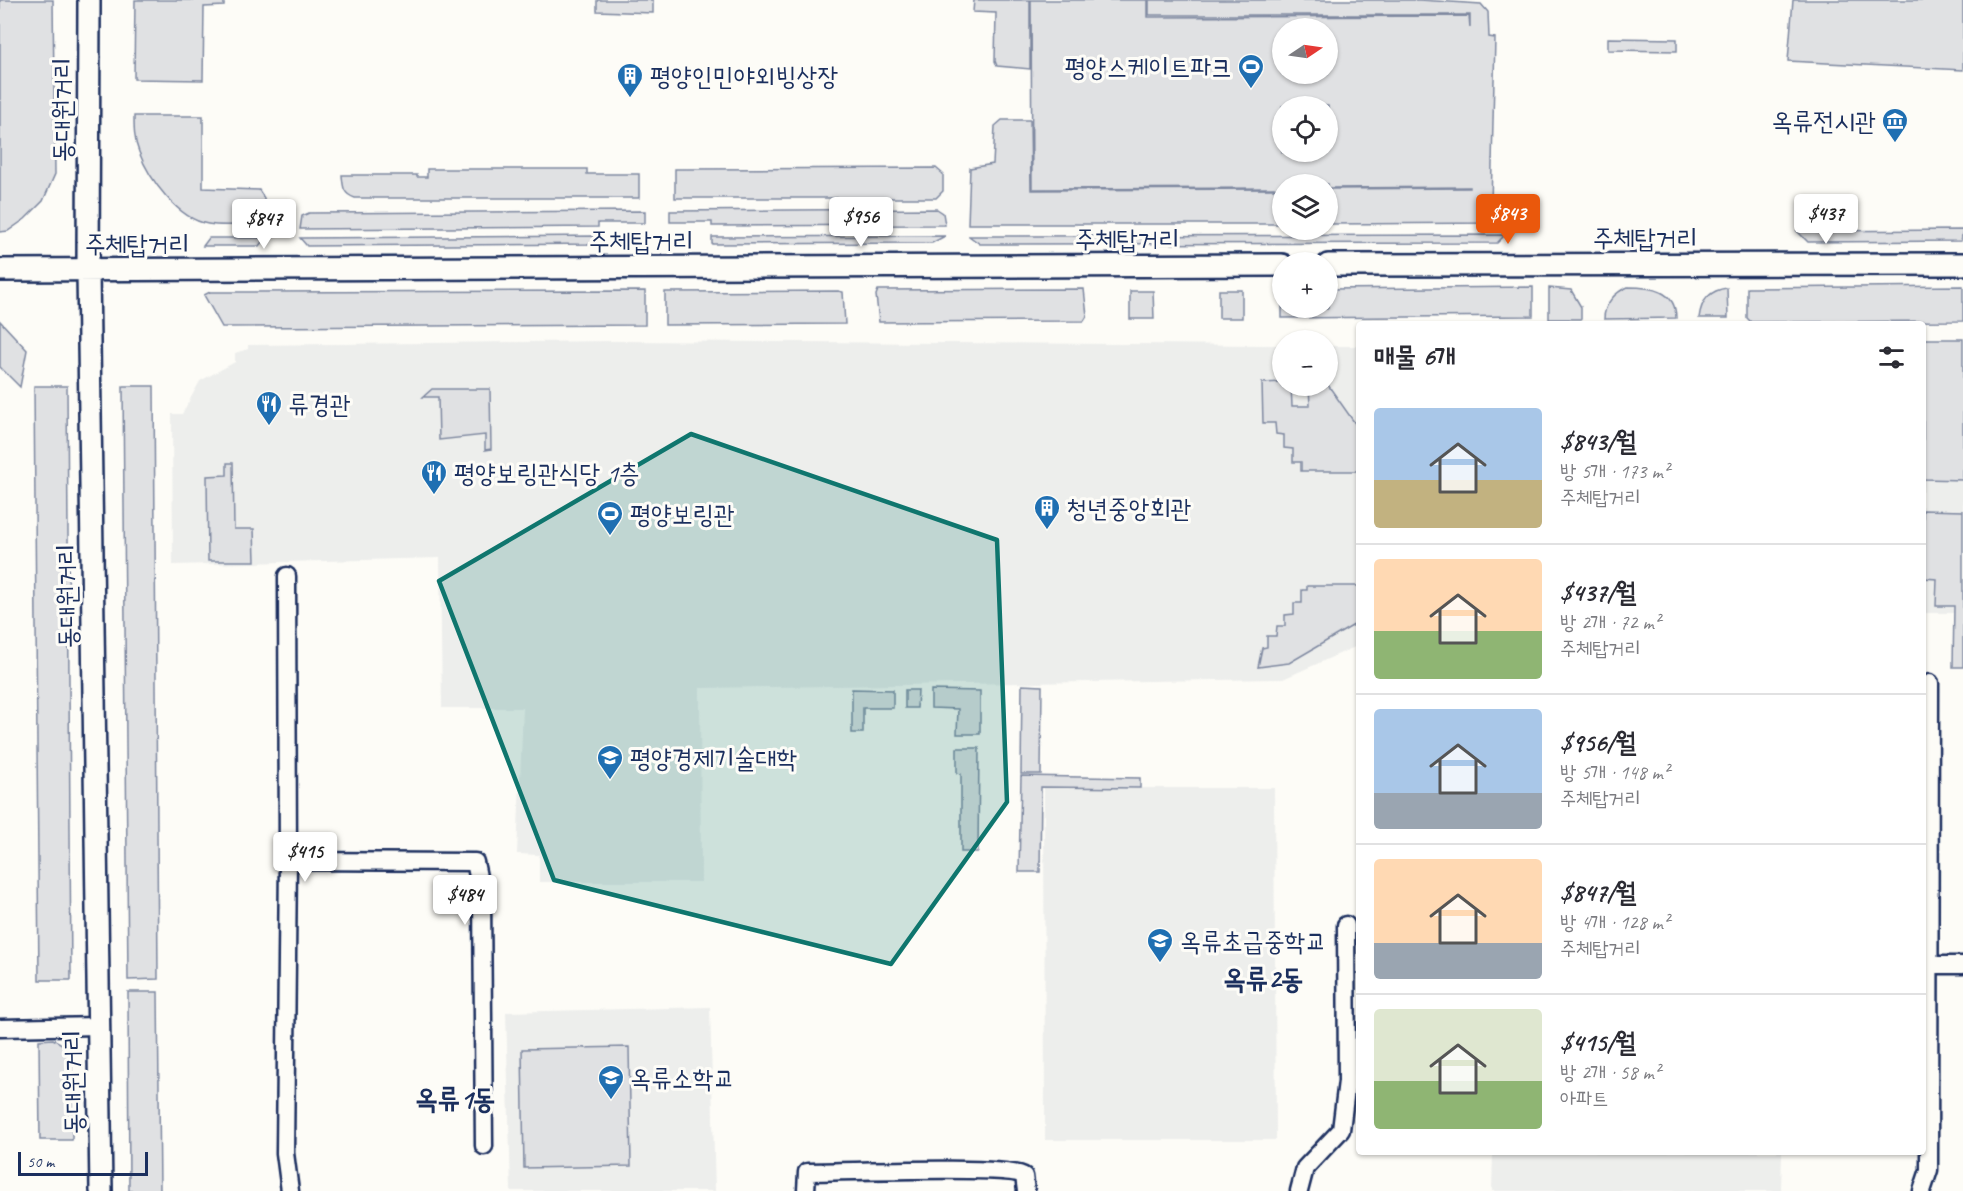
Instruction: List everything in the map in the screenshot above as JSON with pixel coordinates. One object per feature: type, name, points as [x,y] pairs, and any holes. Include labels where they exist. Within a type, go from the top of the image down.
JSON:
[{"type":"main road","name":"동대원거리","points":[[89,0],[88,271],[101,1191]]},
{"type":"main road","name":"주체탑거리","points":[[1338,265],[1963,264]]},
{"type":"main road","name":"주체탑거리","points":[[0,270],[1272,265]]},
{"type":"street","points":[[286,576],[288,861],[285,1153],[290,1191]]},
{"type":"street","points":[[1922,1191],[1929,1170],[1927,965],[1930,683]]},
{"type":"street","points":[[288,861],[476,862],[482,896],[484,1146]]},
{"type":"street","points":[[1299,1191],[1305,1167],[1341,1130],[1347,1081],[1346,925]]},
{"type":"street","points":[[1927,965],[1963,965]]},
{"type":"street","points":[[0,1028],[99,1026]]},
{"type":"street","points":[[806,1191],[807,1173],[981,1170],[1018,1171],[1024,1176],[1026,1191]]},
{"type":"highlighted area","points":[[691,434],[997,540],[1007,802],[891,964],[554,880],[439,581]]},
{"type":"shaded area","points":[[0,0],[53,0],[55,174],[43,201],[25,219],[8,231],[0,232]]},
{"type":"shaded area","points":[[135,0],[224,0],[224,6],[204,7],[203,80],[134,79]]},
{"type":"shaded area","points":[[597,0],[653,0],[653,13],[597,11]]},
{"type":"shaded area","points":[[974,0],[1030,0],[1030,69],[997,66],[995,61],[996,13],[973,12]]},
{"type":"shaded area","name":"평양스케이트파크","points":[[1031,0],[1148,0],[1148,17],[1469,16],[1470,28],[1470,15],[1149,15],[1149,0],[1420,0],[1481,4],[1488,12],[1489,37],[1495,38],[1491,205],[1500,212],[1500,223],[1338,224],[1338,189],[1470,187],[1338,188],[1338,174],[1272,174],[1272,188],[1032,189]]},
{"type":"shaded area","points":[[1793,0],[1963,0],[1963,70],[1788,61]]},
{"type":"shaded area","points":[[1608,38],[1677,39],[1677,51],[1608,50]]},
{"type":"shaded area","points":[[134,116],[203,116],[203,188],[259,190],[264,198],[264,224],[208,224],[197,221],[176,206],[157,185],[144,163],[136,143]]},
{"type":"shaded area","points":[[1002,120],[1030,120],[1031,190],[1272,189],[1272,224],[968,224],[970,168],[993,164],[995,126]]},
{"type":"shaded area","points":[[936,168],[943,174],[943,191],[936,198],[675,198],[675,169]]},
{"type":"shaded area","points":[[427,169],[587,169],[587,174],[639,174],[639,198],[355,198],[346,192],[343,186],[342,175],[427,177]]},
{"type":"shaded area","points":[[937,209],[943,213],[945,225],[712,226],[712,222],[670,222],[670,211]]},
{"type":"shaded area","points":[[645,211],[645,223],[598,223],[598,227],[300,229],[302,216],[309,213]]},
{"type":"shaded area","points":[[1963,230],[1961,241],[1808,242],[1797,231]]},
{"type":"shaded area","points":[[1272,235],[1272,240],[1338,240],[1338,235],[1505,235],[1497,243],[980,244],[969,236]]},
{"type":"shaded area","points":[[598,236],[598,244],[307,246],[300,238]]},
{"type":"shaded area","points":[[945,236],[932,243],[712,244],[712,237]]},
{"type":"shaded area","points":[[209,238],[265,238],[259,246],[203,246]]},
{"type":"shaded area","points":[[1963,286],[1963,321],[1750,321],[1747,318],[1747,288]]},
{"type":"shaded area","points":[[1533,287],[1533,316],[1338,318],[1338,289]]},
{"type":"shaded area","points":[[1628,287],[1661,292],[1672,301],[1676,318],[1604,319],[1611,299]]},
{"type":"shaded area","points":[[1549,288],[1571,290],[1581,307],[1581,319],[1549,319]]},
{"type":"shaded area","points":[[1727,288],[1728,318],[1699,318],[1707,297]]},
{"type":"shaded area","points":[[1084,289],[1087,316],[1084,321],[879,322],[876,295],[878,290]]},
{"type":"shaded area","points":[[1219,290],[1242,290],[1242,318],[1219,318]]},
{"type":"shaded area","points":[[645,291],[645,325],[222,327],[204,295],[210,292]]},
{"type":"shaded area","points":[[1130,291],[1153,291],[1154,319],[1130,319]]},
{"type":"shaded area","points":[[665,292],[843,292],[845,324],[665,325]]},
{"type":"shaded area","points":[[0,321],[27,350],[20,387],[0,367]]},
{"type":"shaded area","points":[[1926,339],[1963,339],[1963,480],[1926,479]]},
{"type":"shaded area","points":[[615,341],[1272,345],[1272,396],[1338,396],[1338,346],[1356,346],[1356,646],[1283,679],[700,688],[701,882],[539,882],[539,855],[517,854],[523,708],[442,708],[440,558],[173,565],[172,414],[182,414],[200,381],[235,362],[235,353],[248,349],[248,345]]},
{"type":"shaded area","points":[[1926,349],[1963,349],[1963,613],[1926,613]]},
{"type":"shaded area","points":[[1272,382],[1272,396],[1292,396],[1292,406],[1310,406],[1310,396],[1336,396],[1356,425],[1356,471],[1301,471],[1301,462],[1293,462],[1293,449],[1284,448],[1284,435],[1276,434],[1275,423],[1263,423],[1262,383]]},
{"type":"shaded area","points":[[34,386],[67,386],[71,980],[39,980]]},
{"type":"shaded area","points":[[123,386],[154,386],[158,979],[128,980]]},
{"type":"shaded area","points":[[432,389],[490,389],[491,449],[485,450],[485,435],[439,440],[438,397],[423,397]]},
{"type":"shaded area","points":[[227,463],[233,463],[234,529],[254,529],[255,561],[208,561],[207,476],[227,475]]},
{"type":"shaded area","points":[[1926,510],[1963,511],[1963,667],[1953,667],[1954,606],[1936,606],[1937,579],[1926,578]]},
{"type":"shaded area","points":[[1307,586],[1356,586],[1356,624],[1289,663],[1258,667],[1262,648],[1267,647],[1267,636],[1276,636],[1277,626],[1285,626],[1285,615],[1294,614],[1294,603],[1302,603],[1302,590],[1307,590]]},
{"type":"shaded area","points":[[1022,685],[1042,686],[1041,774],[1021,774]]},
{"type":"shaded area","points":[[852,689],[893,690],[893,708],[863,708],[863,733],[852,733]]},
{"type":"shaded area","points":[[905,690],[918,690],[917,708],[905,708]]},
{"type":"shaded area","points":[[931,690],[980,691],[980,734],[957,734],[958,709],[931,708]]},
{"type":"shaded area","points":[[957,748],[979,748],[978,852],[961,852],[961,774],[957,773]]},
{"type":"shaded area","points":[[1021,776],[1140,778],[1140,788],[1041,787],[1040,872],[1019,872]]},
{"type":"shaded area","name":"옥류초급중학교","points":[[1044,788],[1274,788],[1276,1140],[1045,1140]]},
{"type":"shaded area","points":[[128,992],[158,992],[160,1191],[129,1191]]},
{"type":"shaded area","name":"옥류소학교","points":[[710,1007],[715,1191],[511,1191],[506,1012]]},
{"type":"shaded area","points":[[53,1039],[69,1048],[72,1056],[72,1140],[40,1140],[39,1040]]},
{"type":"shaded area","points":[[629,1047],[631,1166],[524,1168],[522,1049]]},
{"type":"shaded area","points":[[1493,1155],[1782,1155],[1781,1191],[1492,1191]]},
{"type":"place","name":"평양스케이트파크","points":[[1251,90]]},
{"type":"place","name":"평양인민야외빙상장","points":[[630,99]]},
{"type":"place","name":"옥류전시관","points":[[1895,144]]},
{"type":"place","name":"류경관","points":[[269,427]]},
{"type":"place","name":"평양보링관식당 1층","points":[[434,496]]},
{"type":"place","name":"청년중앙회관","points":[[1047,531]]},
{"type":"place","name":"평양보링관","points":[[610,537]]},
{"type":"place","name":"평양경제기술대학","points":[[610,781]]},
{"type":"place","name":"옥류초급중학교","points":[[1160,964]]},
{"type":"place","name":"옥류소학교","points":[[611,1101]]},
{"type":"district","name":"옥류2동","points":[[1263,978]]},
{"type":"district","name":"옥류1동","points":[[455,1098]]}]
